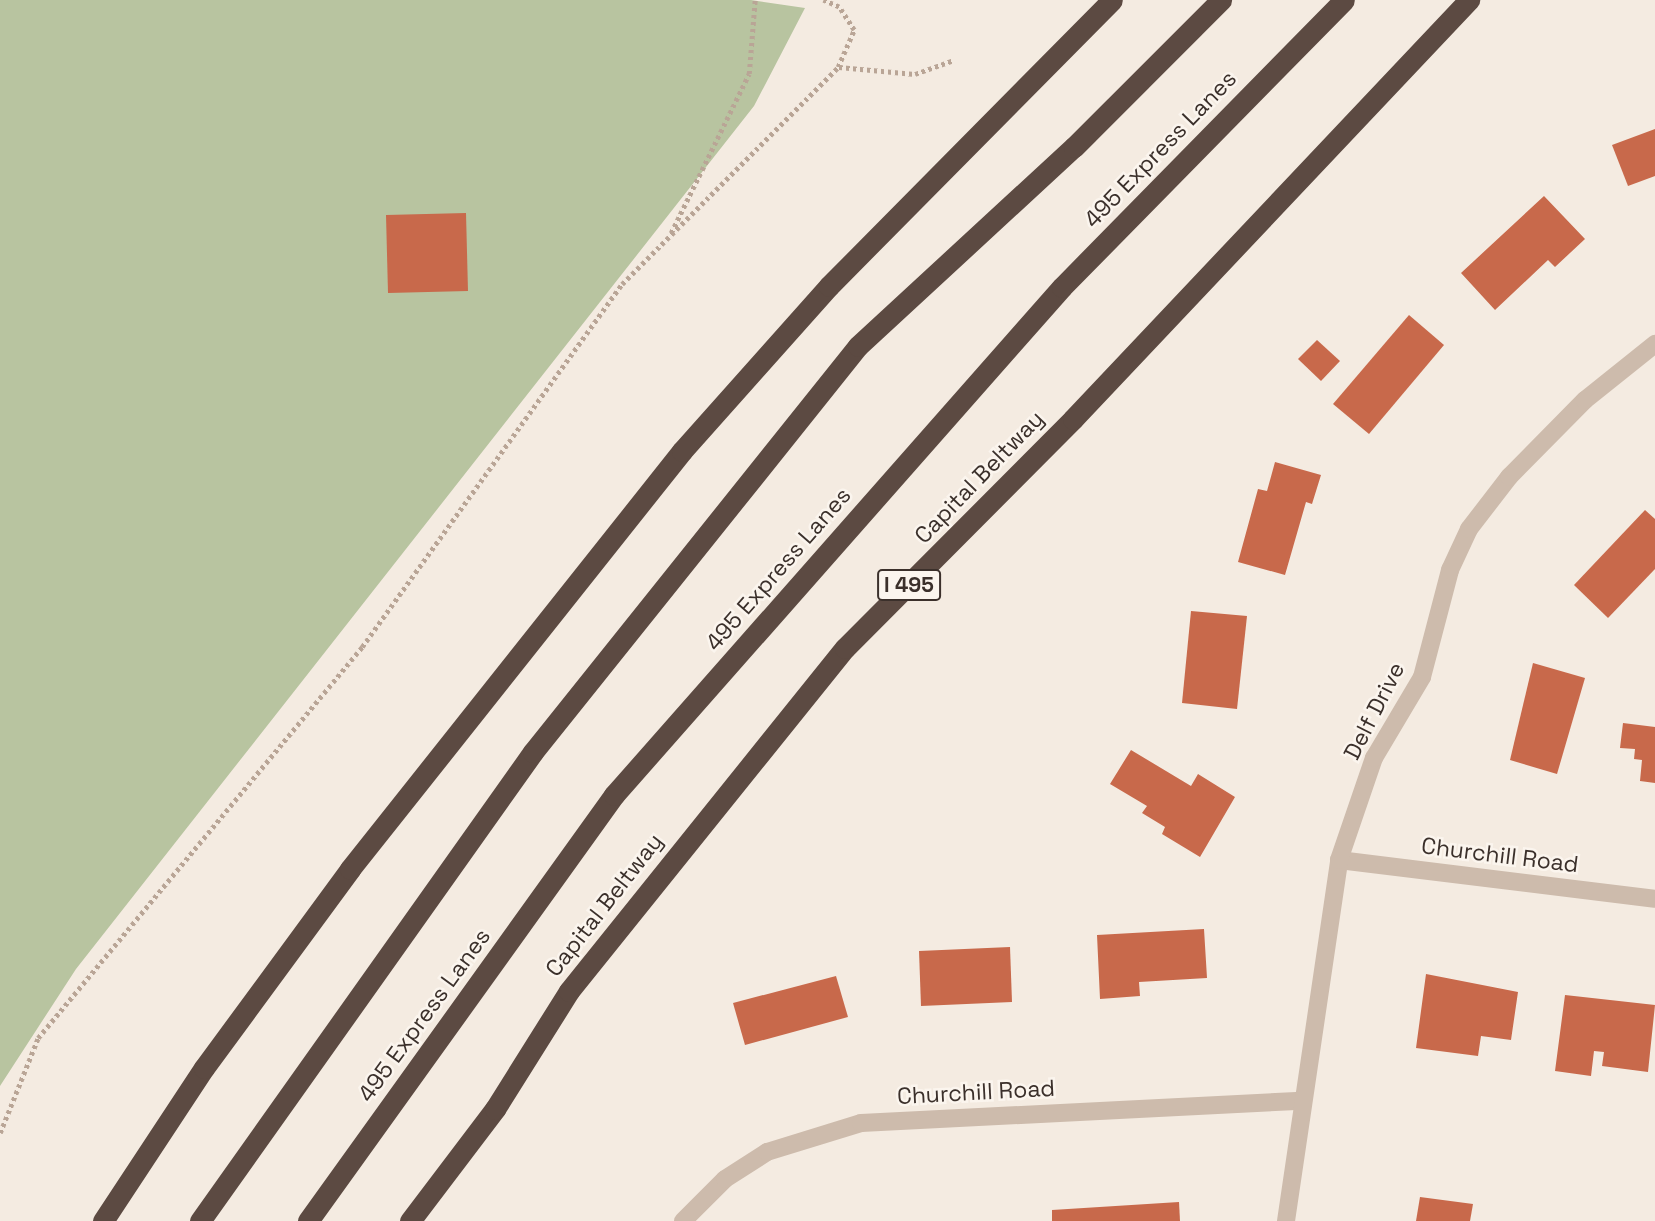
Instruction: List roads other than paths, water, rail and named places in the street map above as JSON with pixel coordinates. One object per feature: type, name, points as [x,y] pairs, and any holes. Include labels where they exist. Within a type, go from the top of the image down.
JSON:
[{"type":"highway","points":[[103,1221],[204,1068],[350,869],[682,451],[829,286],[1112,0]]},
{"type":"highway","points":[[200,1221],[533,752],[858,346],[1074,147],[1221,0]]},
{"type":"highway","name":"495 Express Lanes","points":[[308,1221],[614,794],[1062,287],[1344,0]]},
{"type":"highway","name":"Capital Beltway","points":[[410,1221],[495,1109],[569,991],[845,648],[1073,419],[1469,0]]},
{"type":"street","name":"Delf Drive","points":[[1286,1221],[1301,1101],[1339,860],[1374,758],[1422,677],[1450,570],[1469,529],[1576,409],[1655,344]]},
{"type":"street","name":"Churchill Road","points":[[1339,860],[1655,899]]},
{"type":"street","name":"Churchill Road","points":[[683,1221],[725,1179],[767,1152],[861,1123],[1301,1101]]}]
